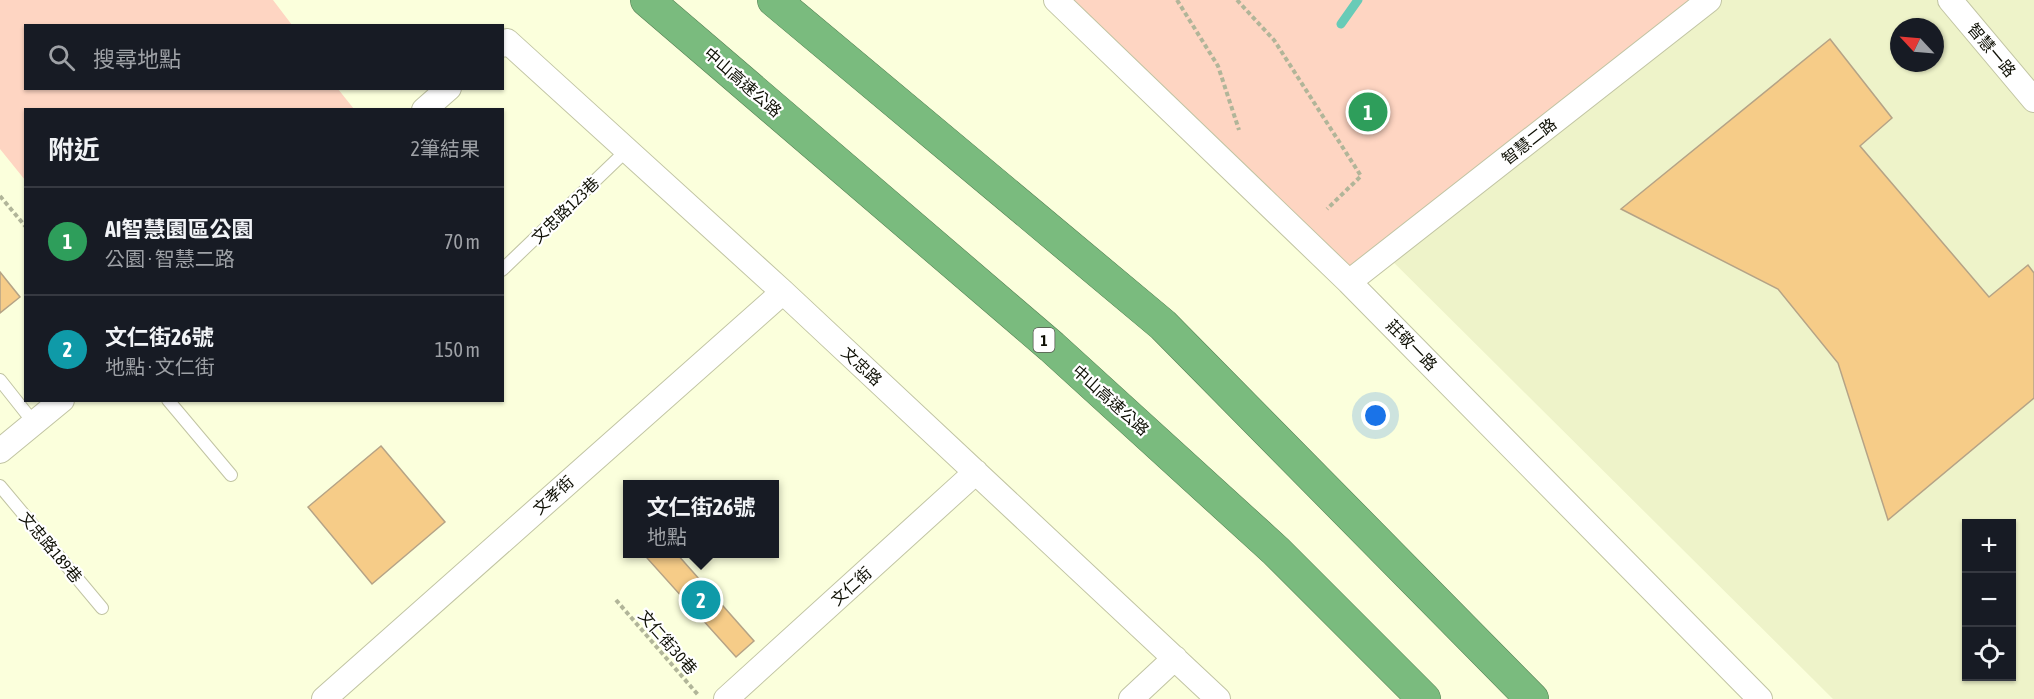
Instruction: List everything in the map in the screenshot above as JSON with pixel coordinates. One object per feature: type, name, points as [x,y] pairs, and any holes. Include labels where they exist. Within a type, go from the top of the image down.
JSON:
[{"type":"highway","name":"中山高速公路","points":[[647,0],[1061,355],[1276,551],[1424,699]]},
{"type":"highway","points":[[774,0],[1163,325],[1532,699]]},
{"type":"street","name":"莊敬一路","points":[[1056,0],[1349,282],[1760,699]]},
{"type":"street","name":"智慧二路","points":[[1349,282],[1709,0]]},
{"type":"street","name":"智慧一路","points":[[1950,0],[2034,100]]},
{"type":"street","name":"文忠路","points":[[504,43],[507,41],[783,292],[1218,699]]},
{"type":"street","points":[[426,108],[447,90]]},
{"type":"street","name":"文孝街","points":[[324,699],[783,292]]},
{"type":"street","points":[[0,450],[60,402]]},
{"type":"street","name":"文仁街","points":[[726,699],[976,472]]},
{"type":"street","points":[[1131,699],[1175,658]]},
{"type":"lane","name":"文忠路123巷","points":[[504,268],[627,150]]},
{"type":"lane","points":[[0,380],[34,423]]},
{"type":"lane","points":[[170,402],[231,475]]},
{"type":"lane","name":"文忠路189巷","points":[[0,486],[102,608]]},
{"type":"path","points":[[1178,0],[1218,66],[1239,130]]},
{"type":"path","points":[[1238,0],[1274,40],[1361,176],[1327,209]]},
{"type":"path","points":[[0,196],[24,225]]},
{"type":"path","name":"文仁街30巷","points":[[616,600],[701,699]]},
{"type":"shaded area","points":[[0,0],[273,0],[291,24],[24,24],[24,90],[339,90],[353,108],[24,108],[24,179],[0,149]]},
{"type":"shaded area","points":[[1056,0],[1705,0],[1349,282]]},
{"type":"shaded area","points":[[1674,0],[2034,0],[2034,699],[1833,699],[1361,230]]},
{"type":"building","points":[[1830,39],[1892,118],[1860,146],[1989,297],[2028,265],[2034,273],[2034,398],[1888,520],[1838,363],[1778,289],[1621,209]]},
{"type":"building","points":[[0,272],[20,297],[0,313]]},
{"type":"building","points":[[381,446],[445,522],[372,584],[308,507]]},
{"type":"building","points":[[647,558],[681,558],[754,641],[736,657]]},
{"type":"waterway","points":[[1341,24],[1358,0]]},
{"type":"place","name":"AI智慧園區公園","points":[[1368,112]]},
{"type":"place","name":"文仁街26號","points":[[701,600]]}]
